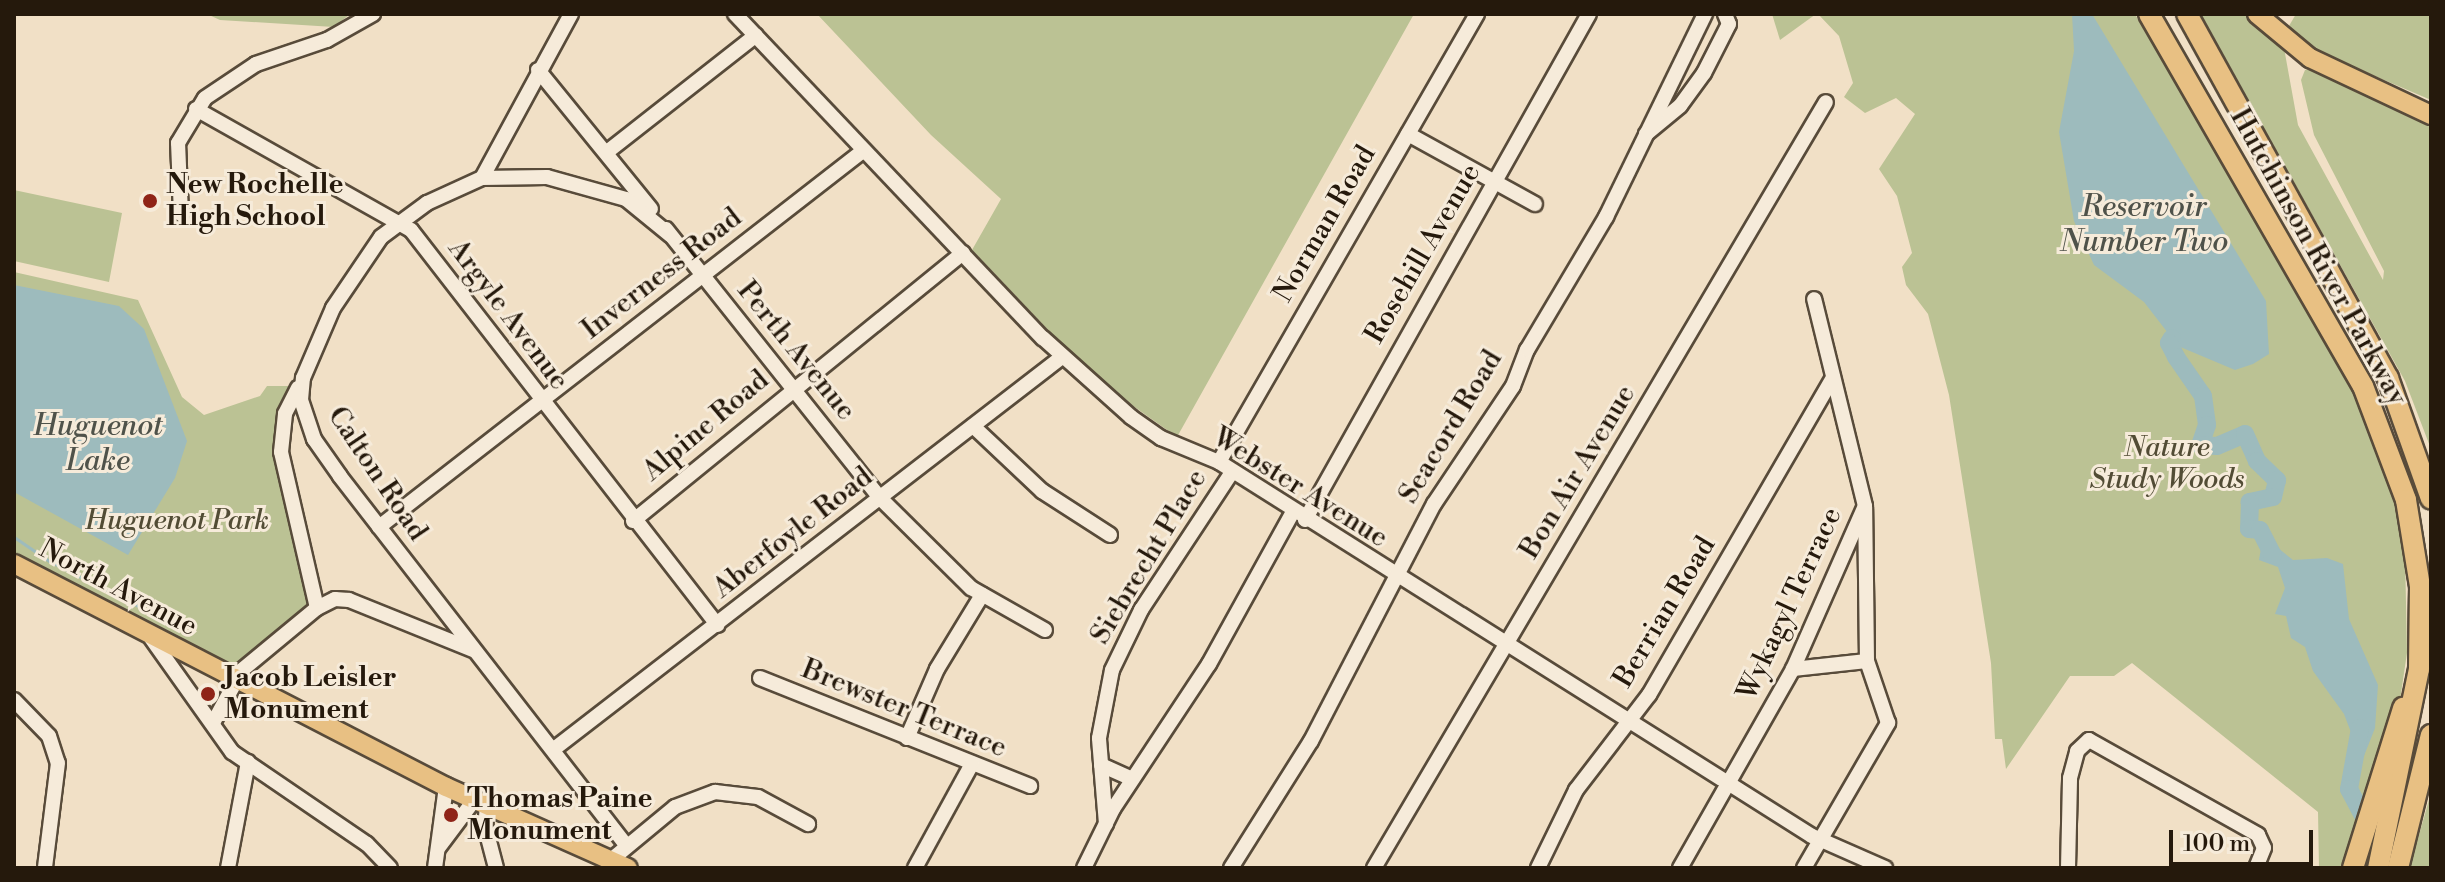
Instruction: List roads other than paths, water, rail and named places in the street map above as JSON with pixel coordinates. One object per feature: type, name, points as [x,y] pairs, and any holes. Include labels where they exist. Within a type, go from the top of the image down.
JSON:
[{"type":"highway","name":"Hutchinson River Parkway","points":[[2149,14],[2378,418],[2414,534],[2421,652],[2412,721],[2389,822],[2385,867]]},
{"type":"highway","name":"Hutchinson River Parkway","points":[[2187,14],[2388,378],[2431,499]]},
{"type":"highway","points":[[2353,868],[2421,652]]},
{"type":"highway","name":"Hutchinson River Parkway","points":[[2385,867],[2403,848],[2431,735]]},
{"type":"main road","points":[[2257,14],[2310,58],[2431,115]]},
{"type":"main road","name":"North Avenue","points":[[14,564],[151,638],[446,787],[620,864]]},
{"type":"street","points":[[181,214],[178,143],[196,109],[227,81],[256,64],[327,40],[373,14]]},
{"type":"street","points":[[482,178],[571,14]]},
{"type":"street","name":"Webster Avenue","points":[[735,14],[1062,357],[1161,438],[1219,462],[1397,578],[1820,840],[1885,868]]},
{"type":"street","name":"Norman Road","points":[[1219,462],[1477,14]]},
{"type":"street","name":"Rosehill Avenue","points":[[1084,868],[1132,779],[1209,664],[1299,516],[1589,14]]},
{"type":"street","name":"Seacord Road","points":[[1231,868],[1311,741],[1434,504],[1513,386],[1527,350],[1606,217],[1705,14]]},
{"type":"street","name":"Seacord Road","points":[[1643,137],[1680,106],[1704,73],[1729,24],[1725,14]]},
{"type":"street","points":[[607,152],[756,35]]},
{"type":"street","name":"Perth Avenue","points":[[538,70],[607,152],[880,498],[982,595],[1045,630]]},
{"type":"street","name":"Bon Air Avenue","points":[[1374,868],[1826,102]]},
{"type":"street","name":"Argyle Avenue","points":[[196,109],[400,220],[717,625]]},
{"type":"street","points":[[1408,134],[1535,204]]},
{"type":"street","name":"Inverness Road","points":[[379,527],[864,150]]},
{"type":"street","name":"Calton Road","points":[[626,845],[554,749],[473,650],[314,439],[301,400],[303,378],[333,308],[381,237],[400,220],[482,178],[547,177],[587,185],[626,199],[670,235]]},
{"type":"street","name":"Alpine Road","points":[[633,521],[791,388],[963,253]]},
{"type":"street","name":"Wykagyl Terrace","points":[[1680,868],[1793,669],[1865,506],[1814,299]]},
{"type":"street","name":"Aberfoyle Road","points":[[554,749],[1062,357]]},
{"type":"street","points":[[303,378],[285,414],[281,452],[317,608]]},
{"type":"street","name":"Berrian Road","points":[[1538,868],[1576,790],[1649,695],[1833,378]]},
{"type":"street","points":[[973,426],[1042,491],[1110,535]]},
{"type":"street","name":"Siebrecht Place","points":[[1106,825],[1101,712],[1112,670],[1141,610],[1232,472]]},
{"type":"street","points":[[1804,868],[1888,723],[1867,661],[1865,506]]},
{"type":"street","points":[[907,738],[930,683],[982,595]]},
{"type":"street","points":[[213,723],[235,680],[317,608],[349,600],[473,650]]},
{"type":"street","points":[[151,638],[226,745],[367,844],[390,868]]},
{"type":"street","points":[[1793,669],[1867,661]]},
{"type":"street","name":"Brewster Terrace","points":[[760,678],[1030,786]]},
{"type":"street","points":[[15,702],[49,736],[58,763],[45,868]]},
{"type":"street","points":[[2068,868],[2070,778],[2077,751],[2089,740],[2258,835],[2264,848],[2256,868]]},
{"type":"street","points":[[228,868],[248,762]]},
{"type":"street","points":[[915,868],[972,764]]},
{"type":"street","points":[[1101,765],[1132,779]]},
{"type":"street","points":[[435,868],[446,787]]},
{"type":"street","points":[[620,864],[626,845],[675,807],[715,792],[758,797],[808,824]]},
{"type":"street","points":[[439,847],[481,802]]},
{"type":"street","points":[[481,802],[496,868]]},
{"type":"water","name":"Reservoir Number Two","points":[[2072,14],[2092,14],[2266,301],[2269,354],[2253,364],[2235,370],[2178,346],[2144,302],[2094,265],[2074,221],[2059,132],[2074,51]]},
{"type":"water","name":"Huguenot Lake","points":[[14,285],[119,306],[144,329],[187,441],[175,478],[128,555],[14,492]]},
{"type":"water","points":[[2263,536],[2293,560],[2327,558],[2343,564],[2349,619],[2378,685],[2375,728],[2362,761],[2344,714],[2313,671],[2305,647],[2291,638],[2286,616],[2275,614],[2285,588],[2278,567],[2259,560]]},
{"type":"waterway","points":[[2172,338],[2169,343],[2176,357],[2203,396],[2207,425],[2200,445],[2217,446],[2245,434],[2257,461],[2277,480],[2273,497],[2250,502],[2249,529],[2260,530],[2273,555]]},
{"type":"waterway","points":[[14,537],[49,561],[172,623]]},
{"type":"waterway","points":[[2360,728],[2349,789],[2371,831]]},
{"type":"place","name":"New Rochelle High School","points":[[150,201]]},
{"type":"place","name":"Jacob Leisler Monument","points":[[208,694]]},
{"type":"place","name":"Thomas Paine Monument","points":[[451,815]]},
{"type":"park label","name":"Nature Study Woods","points":[[2167,464]]},
{"type":"park label","name":"Huguenot Park","points":[[177,521]]}]
